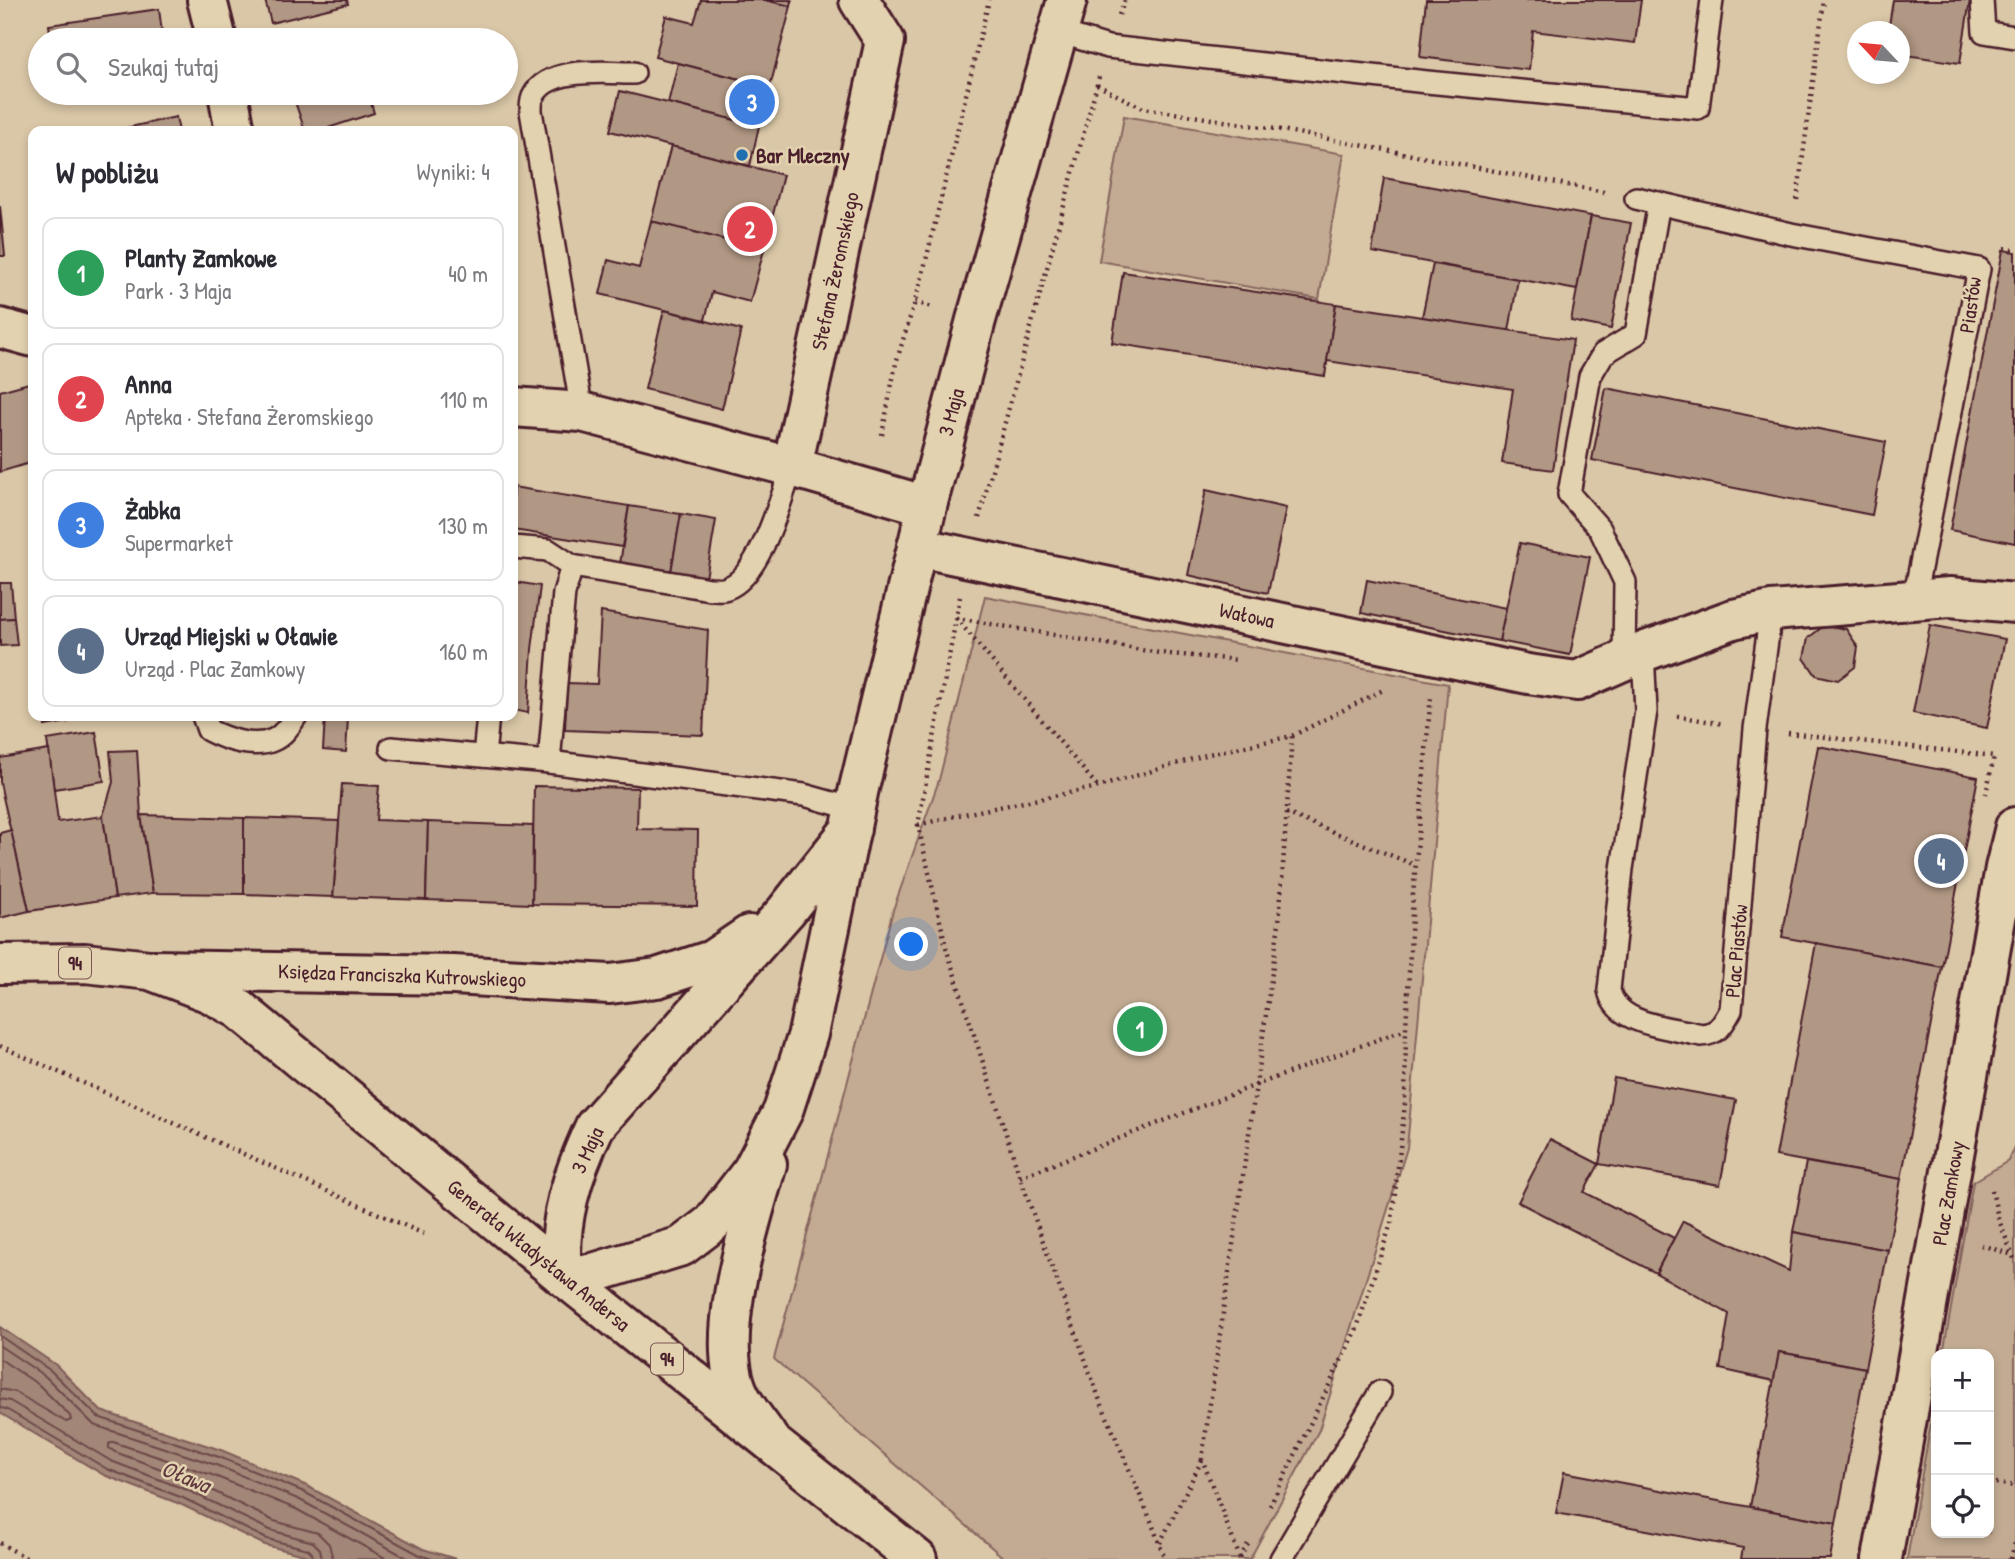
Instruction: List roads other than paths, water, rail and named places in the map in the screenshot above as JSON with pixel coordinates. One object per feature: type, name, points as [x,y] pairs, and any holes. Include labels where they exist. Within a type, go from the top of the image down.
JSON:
[{"type":"main road","points":[[207,0],[214,28]]},
{"type":"main road","name":"Stefana Żeromskiego","points":[[792,467],[885,41],[859,0]]},
{"type":"main road","name":"3 Maja","points":[[771,1442],[739,1395],[732,1374],[730,1339],[737,1269],[780,1118],[808,1034],[852,819],[927,506],[976,320],[1063,16]]},
{"type":"main road","points":[[230,105],[234,126]]},
{"type":"main road","points":[[0,328],[28,336]]},
{"type":"main road","points":[[518,407],[582,412],[792,467],[927,506]]},
{"type":"main road","name":"Wałowa","points":[[917,547],[1528,674],[1577,681],[1634,657]]},
{"type":"main road","points":[[1634,657],[1733,619],[1771,611],[1950,597],[2015,603]]},
{"type":"main road","name":"3 Maja","points":[[780,1118],[752,1171],[711,1224],[682,1246],[590,1274],[562,1275],[559,1245],[565,1210],[575,1168],[595,1126],[786,911],[852,819]]},
{"type":"main road","name":"Plac Zamkowy","points":[[1882,1559],[2005,868],[2015,827]]},
{"type":"main road","name":"Księdza Franciszka Kutrowskiego","points":[[0,964],[85,963],[150,970],[453,975],[610,984],[657,978],[712,960],[786,911]]},
{"type":"main road","name":"Generała Władysława Andersa","points":[[150,970],[210,993],[239,1009],[562,1275],[917,1559]]},
{"type":"lane","points":[[1063,16],[1108,47],[1699,108],[1712,0]]},
{"type":"lane","points":[[1982,0],[1984,32],[2015,37]]},
{"type":"lane","points":[[582,412],[531,111],[533,95],[543,83],[562,74],[634,73]]},
{"type":"lane","name":"Piastów","points":[[1636,198],[1791,234],[1979,269],[1914,599]]},
{"type":"lane","points":[[1634,657],[1625,582],[1601,529],[1569,494],[1590,376],[1603,355],[1636,334],[1659,203]]},
{"type":"lane","points":[[518,548],[548,551],[572,566],[710,589],[727,588],[744,576],[763,547],[792,467]]},
{"type":"lane","points":[[549,762],[564,593],[572,566]]},
{"type":"lane","name":"Plac Piastów","points":[[1634,657],[1646,711],[1622,869],[1609,990],[1611,1002],[1625,1015],[1701,1035],[1712,1034],[1723,1026],[1731,1010],[1755,729],[1771,611]]},
{"type":"lane","points":[[205,721],[208,730],[229,741],[249,743],[272,741],[293,721]]},
{"type":"lane","points":[[484,756],[488,721]]},
{"type":"lane","points":[[391,748],[549,762],[804,795],[852,819]]},
{"type":"lane","points":[[1281,1559],[1380,1392]]},
{"type":"water","name":"Oława","points":[[0,1327],[56,1365],[101,1411],[221,1450],[307,1486],[423,1549],[456,1559],[319,1559],[265,1545],[180,1504],[104,1475],[0,1413]]},
{"type":"place","name":"Żabka","points":[[752,102]]},
{"type":"place","name":"Bar Mleczny","points":[[742,155]]},
{"type":"place","name":"Anna","points":[[750,229]]},
{"type":"place","name":"Urząd Miejski w Oławie","points":[[1941,861]]},
{"type":"place","name":"Planty Zamkowe","points":[[1140,1029]]}]
